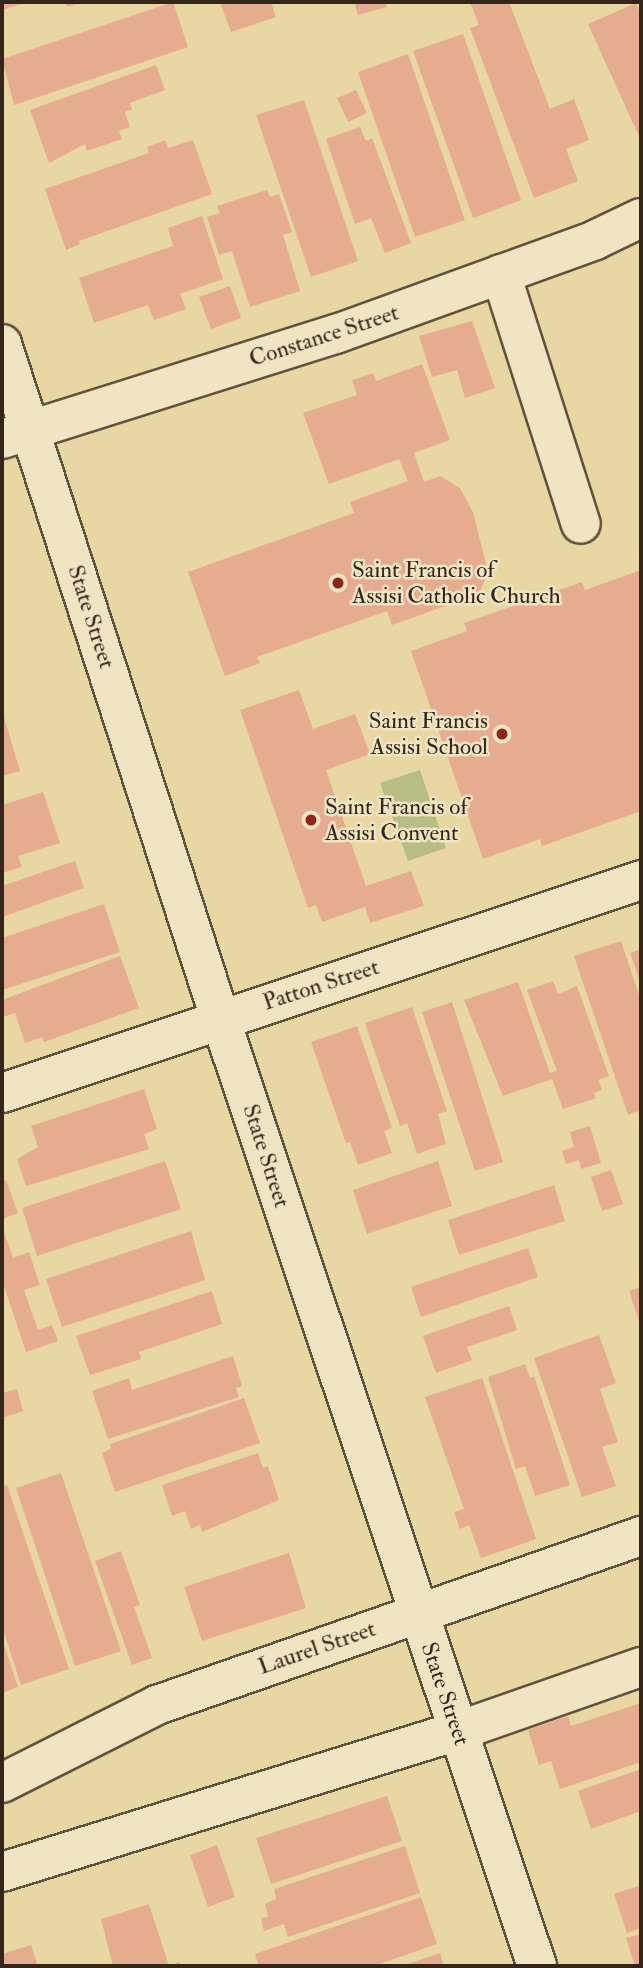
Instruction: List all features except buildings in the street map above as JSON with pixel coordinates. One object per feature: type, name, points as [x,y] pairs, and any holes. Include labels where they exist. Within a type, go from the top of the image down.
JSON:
[{"type":"street","name":"Constance Street","points":[[16,434],[336,334],[500,274],[641,218]]},
{"type":"street","points":[[500,274],[581,524]]},
{"type":"street","name":"State Street","points":[[2,344],[16,434],[220,1018],[537,1966]]},
{"type":"street","name":"Patton Street","points":[[2,1093],[220,1018],[641,880]]},
{"type":"street","name":"Laurel Street","points":[[2,1783],[157,1705],[641,1536]]},
{"type":"street","points":[[2,1872],[458,1731],[641,1667]]},
{"type":"green space","points":[[420,770],[446,848],[408,861],[380,783]]},
{"type":"place","name":"Saint Francis of Assisi Catholic Church","points":[[338,583]]},
{"type":"place","name":"Saint Francis Assisi School","points":[[502,734]]},
{"type":"place","name":"Saint Francis of Assisi Convent","points":[[311,820]]}]
